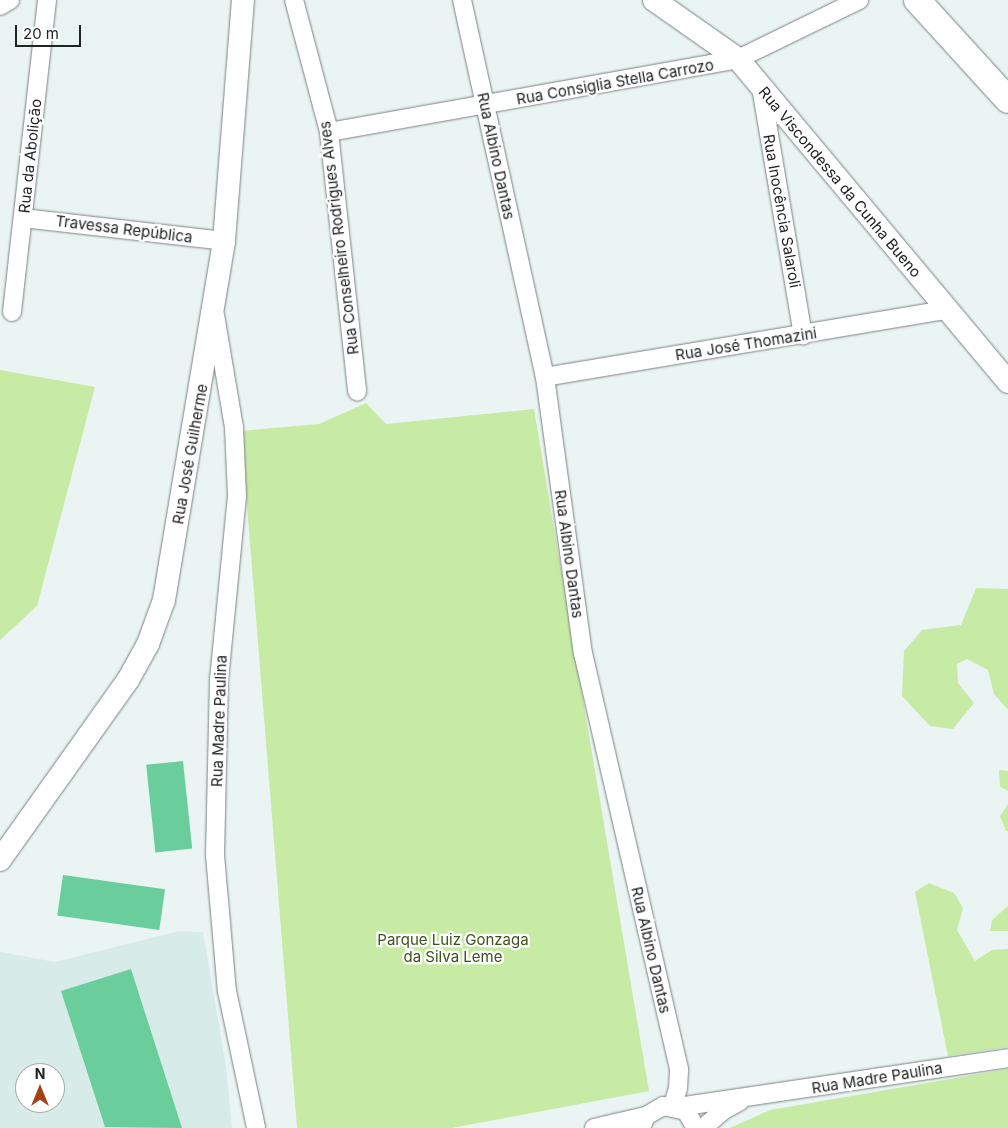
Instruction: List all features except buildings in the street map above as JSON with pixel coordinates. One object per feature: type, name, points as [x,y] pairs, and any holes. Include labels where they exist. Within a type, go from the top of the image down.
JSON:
[{"type":"main road","points":[[918,0],[1008,100]]},
{"type":"street","points":[[0,6],[10,0]]},
{"type":"street","name":"Rua da Abolição","points":[[12,312],[47,0]]},
{"type":"street","name":"Rua José Guilherme","points":[[0,860],[128,680],[148,644],[164,600],[215,312],[224,241],[243,0]]},
{"type":"street","name":"Rua Conselheiro Rodrigues Alves","points":[[294,0],[329,132],[357,391]]},
{"type":"street","name":"Rua Albino Dantas","points":[[462,0],[545,378],[583,653],[678,1070],[675,1106]]},
{"type":"street","name":"Rua Viscondessa da Cunha Bueno","points":[[654,0],[738,59],[1008,382]]},
{"type":"street","name":"Rua Consiglia Stella Carrozo","points":[[329,132],[485,106],[738,59],[858,0]]},
{"type":"street","name":"Rua Inocência Salaroli","points":[[761,87],[803,335]]},
{"type":"street","name":"Travessa República","points":[[23,218],[224,241]]},
{"type":"street","name":"Rua José Thomazini","points":[[545,378],[947,310]]},
{"type":"street","name":"Rua Madre Paulina","points":[[215,312],[234,427],[237,496],[219,679],[215,855],[227,991],[256,1128]]},
{"type":"street","name":"Rua Madre Paulina","points":[[644,1122],[663,1106],[745,1098],[1008,1058]]},
{"type":"street","name":"Rua Madre Paulina","points":[[703,1128],[724,1110],[745,1098]]},
{"type":"street","points":[[675,1106],[692,1117],[696,1128]]},
{"type":"street","points":[[594,1128],[644,1122]]},
{"type":"shaded area","points":[[179,931],[203,932],[226,1067],[232,1128],[0,1128],[0,952],[55,962]]},
{"type":"green space","points":[[0,370],[95,387],[37,606],[0,640]]},
{"type":"green space","name":"Parque Luiz Gonzaga da Silva Leme","points":[[366,403],[386,424],[534,409],[649,1091],[452,1128],[297,1128],[241,431],[319,424]]},
{"type":"green space","points":[[976,588],[1008,589],[1008,710],[994,694],[988,670],[967,659],[957,664],[958,683],[974,703],[953,729],[930,726],[902,696],[904,651],[922,630],[961,625]]},
{"type":"green space","points":[[999,770],[1008,771],[1008,791],[1000,787]]},
{"type":"green space","points":[[1008,804],[1008,831],[1006,831],[1000,816]]},
{"type":"green space","points":[[929,883],[954,893],[963,908],[957,930],[975,961],[992,950],[1008,949],[1008,1047],[948,1056],[915,892]]},
{"type":"green space","points":[[1008,906],[1008,931],[990,931],[992,920]]},
{"type":"green space","points":[[1008,1069],[1008,1128],[730,1128],[770,1110]]}]
